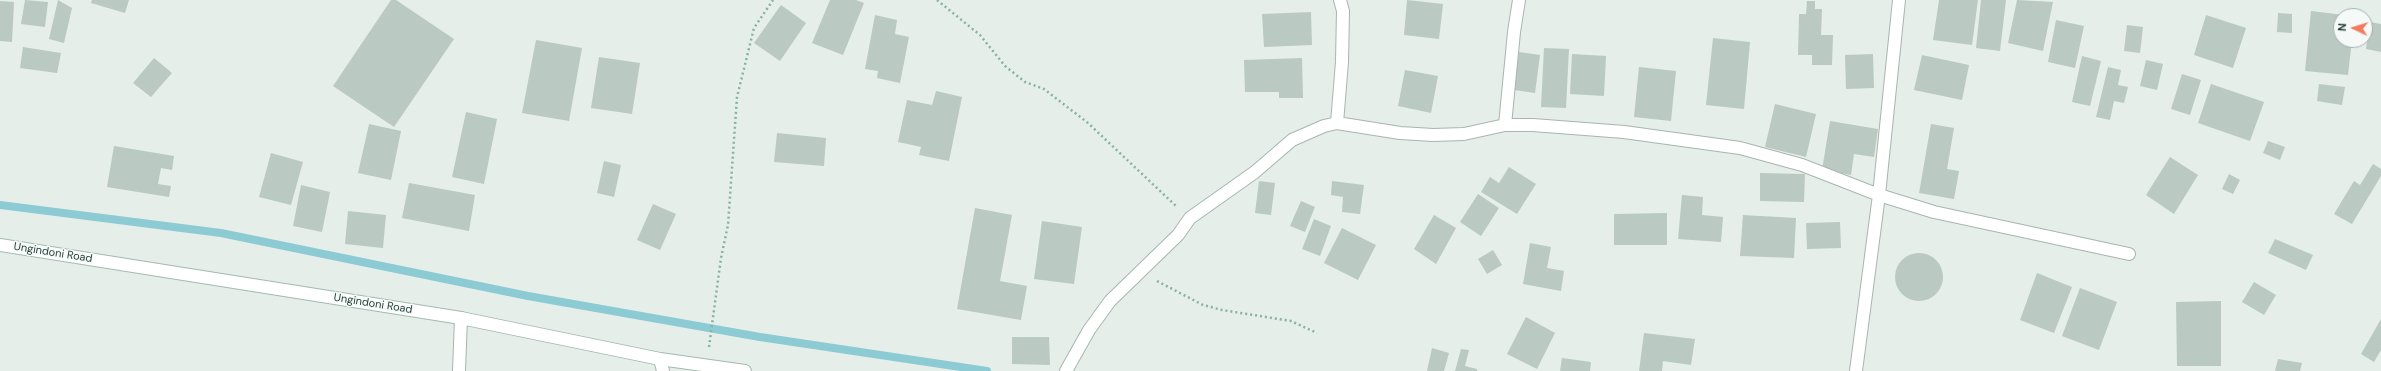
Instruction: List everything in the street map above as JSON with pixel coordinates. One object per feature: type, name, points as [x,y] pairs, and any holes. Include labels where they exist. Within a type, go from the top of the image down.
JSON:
[{"type":"street","points":[[1337,124],[1342,62],[1342,11],[1340,0]]},
{"type":"street","points":[[1505,125],[1514,32],[1519,0]]},
{"type":"street","points":[[1856,371],[1878,195],[1899,0]]},
{"type":"street","points":[[1066,371],[1089,330],[1110,301],[1178,235],[1190,218],[1255,172],[1292,140],[1324,126],[1337,124],[1400,133],[1433,135],[1464,134],[1505,125],[1624,132],[1740,148],[1802,165],[1878,195],[1934,212],[2128,254]]},
{"type":"street","name":"Ungindoni Road","points":[[0,245],[461,318],[662,365],[706,366],[745,371]]},
{"type":"street","points":[[459,371],[461,318]]},
{"type":"path","points":[[706,366],[720,258],[728,225],[737,97],[754,28],[773,0]]},
{"type":"path","points":[[937,0],[980,35],[1010,70],[1025,82],[1044,90],[1088,123],[1190,218]]},
{"type":"path","points":[[1139,272],[1203,305],[1222,310],[1291,321],[1317,333]]},
{"type":"building","points":[[25,0],[48,2],[45,27],[21,24]]},
{"type":"building","points":[[58,0],[72,8],[64,43],[49,39]]},
{"type":"building","points":[[92,0],[129,0],[125,13],[91,3]]},
{"type":"building","points":[[391,0],[396,0],[454,39],[394,127],[333,86]]},
{"type":"building","points":[[830,0],[856,0],[864,3],[843,55],[812,43]]},
{"type":"building","points":[[1407,0],[1443,4],[1439,39],[1404,35]]},
{"type":"building","points":[[1939,0],[1978,0],[1972,45],[1933,40]]},
{"type":"building","points":[[1981,0],[2006,0],[2000,51],[1976,48]]},
{"type":"building","points":[[2017,0],[2053,2],[2043,51],[2008,43]]},
{"type":"building","points":[[0,1],[14,2],[12,42],[0,41]]},
{"type":"building","points":[[1807,1],[1815,1],[1815,9],[1822,9],[1821,35],[1833,35],[1832,65],[1812,65],[1812,55],[1798,55],[1799,14],[1806,14]]},
{"type":"building","points":[[781,5],[806,23],[780,61],[754,43]]},
{"type":"building","points":[[2311,11],[2333,14],[2333,48],[2351,48],[2348,75],[2305,71]]},
{"type":"building","points":[[1311,12],[1312,45],[1264,47],[1262,14]]},
{"type":"building","points":[[2278,13],[2292,14],[2292,33],[2277,32]]},
{"type":"building","points":[[875,15],[897,20],[895,34],[909,37],[900,83],[877,78],[878,71],[865,69]]},
{"type":"building","points":[[2206,15],[2246,28],[2233,68],[2194,55]]},
{"type":"building","points":[[2056,20],[2084,26],[2075,68],[2048,62]]},
{"type":"building","points":[[2373,23],[2381,24],[2381,52],[2366,49],[2373,48]]},
{"type":"building","points":[[2127,25],[2143,27],[2140,53],[2124,51]]},
{"type":"building","points":[[1713,38],[1750,42],[1744,109],[1706,105]]},
{"type":"building","points":[[536,40],[582,48],[569,121],[522,113]]},
{"type":"building","points":[[23,47],[61,53],[57,73],[20,68]]},
{"type":"building","points":[[1544,48],[1569,49],[1566,108],[1541,107]]},
{"type":"building","points":[[1519,52],[1540,55],[1535,93],[1514,90]]},
{"type":"building","points":[[1572,54],[1606,56],[1604,96],[1570,94]]},
{"type":"building","points":[[1873,54],[1874,88],[1846,89],[1845,55]]},
{"type":"building","points":[[1922,55],[1969,65],[1962,100],[1914,90]]},
{"type":"building","points":[[2082,56],[2101,61],[2090,106],[2072,102]]},
{"type":"building","points":[[599,57],[640,63],[632,114],[591,108]]},
{"type":"building","points":[[154,58],[172,73],[151,97],[133,83]]},
{"type":"building","points":[[1302,58],[1303,98],[1279,98],[1279,92],[1245,92],[1244,60]]},
{"type":"building","points":[[2146,60],[2163,64],[2157,90],[2140,86]]},
{"type":"building","points":[[1639,67],[1676,71],[1671,121],[1634,117]]},
{"type":"building","points":[[2108,67],[2121,70],[2118,85],[2128,87],[2124,103],[2114,101],[2110,120],[2096,117]]},
{"type":"building","points":[[1405,70],[1438,76],[1431,113],[1398,106]]},
{"type":"building","points":[[2182,74],[2201,80],[2190,115],[2171,109]]},
{"type":"building","points":[[2211,84],[2264,102],[2250,141],[2198,123]]},
{"type":"building","points":[[2319,84],[2345,87],[2342,105],[2317,101]]},
{"type":"building","points":[[936,91],[962,97],[949,161],[919,155],[921,147],[898,142],[907,100],[932,105]]},
{"type":"building","points":[[1775,104],[1816,114],[1806,157],[1765,147]]},
{"type":"building","points":[[466,112],[497,119],[484,184],[452,177]]},
{"type":"building","points":[[1830,121],[1878,129],[1874,157],[1854,154],[1851,175],[1822,170]]},
{"type":"building","points":[[369,124],[401,131],[391,180],[358,173]]},
{"type":"building","points":[[1931,124],[1954,128],[1947,169],[1959,171],[1954,199],[1919,193]]},
{"type":"building","points":[[777,133],[826,138],[824,166],[774,162]]},
{"type":"building","points":[[2268,141],[2285,147],[2280,160],[2263,153]]},
{"type":"building","points":[[114,146],[174,156],[172,170],[161,168],[158,184],[171,186],[169,197],[107,187]]},
{"type":"building","points":[[271,153],[303,162],[291,205],[259,197]]},
{"type":"building","points":[[2170,157],[2198,175],[2174,214],[2146,195]]},
{"type":"building","points":[[604,161],[621,165],[614,197],[597,193]]},
{"type":"building","points":[[2373,164],[2381,169],[2381,176],[2352,224],[2334,214],[2354,181],[2360,185]]},
{"type":"building","points":[[1509,167],[1536,184],[1517,214],[1481,192],[1490,177],[1499,183]]},
{"type":"building","points":[[1760,173],[1805,174],[1804,202],[1760,201]]},
{"type":"building","points":[[2229,174],[2240,180],[2233,194],[2222,189]]},
{"type":"building","points":[[1259,181],[1275,183],[1271,215],[1255,213]]},
{"type":"building","points":[[1332,181],[1364,185],[1360,214],[1342,212],[1343,197],[1331,195]]},
{"type":"building","points":[[409,183],[475,195],[469,231],[402,218]]},
{"type":"building","points":[[301,185],[330,192],[322,232],[293,226]]},
{"type":"building","points":[[1478,194],[1499,208],[1481,236],[1460,222]]},
{"type":"building","points":[[1682,195],[1703,197],[1702,215],[1723,217],[1721,242],[1678,239]]},
{"type":"building","points":[[1301,201],[1315,207],[1305,232],[1290,226]]},
{"type":"building","points":[[653,204],[676,214],[660,250],[637,240]]},
{"type":"building","points":[[975,208],[1012,215],[1000,281],[1027,286],[1021,320],[957,309]]},
{"type":"building","points":[[348,211],[386,215],[383,248],[345,244]]},
{"type":"building","points":[[1667,213],[1667,245],[1614,245],[1614,214]]},
{"type":"building","points":[[1434,215],[1456,228],[1436,264],[1414,249]]},
{"type":"building","points":[[1743,215],[1796,218],[1794,258],[1740,256]]},
{"type":"building","points":[[1314,219],[1331,226],[1320,256],[1302,249]]},
{"type":"building","points":[[1042,221],[1082,227],[1074,284],[1034,279]]},
{"type":"building","points":[[1840,222],[1841,248],[1807,249],[1806,223]]},
{"type":"building","points":[[1342,228],[1376,245],[1358,280],[1324,263]]},
{"type":"building","points":[[2275,239],[2313,255],[2306,270],[2268,253]]},
{"type":"building","points":[[1530,243],[1551,247],[1547,268],[1564,271],[1561,291],[1523,284]]},
{"type":"building","points":[[1493,250],[1502,265],[1487,274],[1478,259]]},
{"type":"building","points":[[1914,253],[1924,253],[1933,257],[1939,263],[1942,268],[1942,286],[1933,297],[1924,301],[1914,301],[1905,297],[1899,291],[1895,282],[1895,272],[1899,263],[1905,257]]},
{"type":"building","points":[[2037,273],[2072,287],[2054,333],[2020,320]]},
{"type":"building","points":[[2254,282],[2276,295],[2264,315],[2242,302]]},
{"type":"building","points":[[2080,288],[2117,302],[2099,350],[2062,336]]},
{"type":"building","points":[[2221,301],[2221,366],[2177,366],[2176,302]]},
{"type":"building","points":[[1526,317],[1555,333],[1537,369],[1507,354]]},
{"type":"building","points":[[2381,319],[2381,350],[2374,362],[2361,354]]},
{"type":"building","points":[[1644,333],[1695,339],[1691,365],[1663,361],[1662,371],[1639,371]]},
{"type":"building","points":[[1012,337],[1049,337],[1050,365],[1012,364]]},
{"type":"building","points":[[1432,348],[1449,353],[1444,371],[1427,371]]},
{"type":"building","points":[[1461,349],[1469,350],[1465,366],[1477,369],[1477,371],[1455,371]]},
{"type":"building","points":[[1562,358],[1591,362],[1590,371],[1560,371]]},
{"type":"building","points":[[2278,359],[2302,363],[2300,371],[2275,371]]},
{"type":"waterway","points":[[0,205],[221,233],[528,296],[760,337],[987,371]]}]
